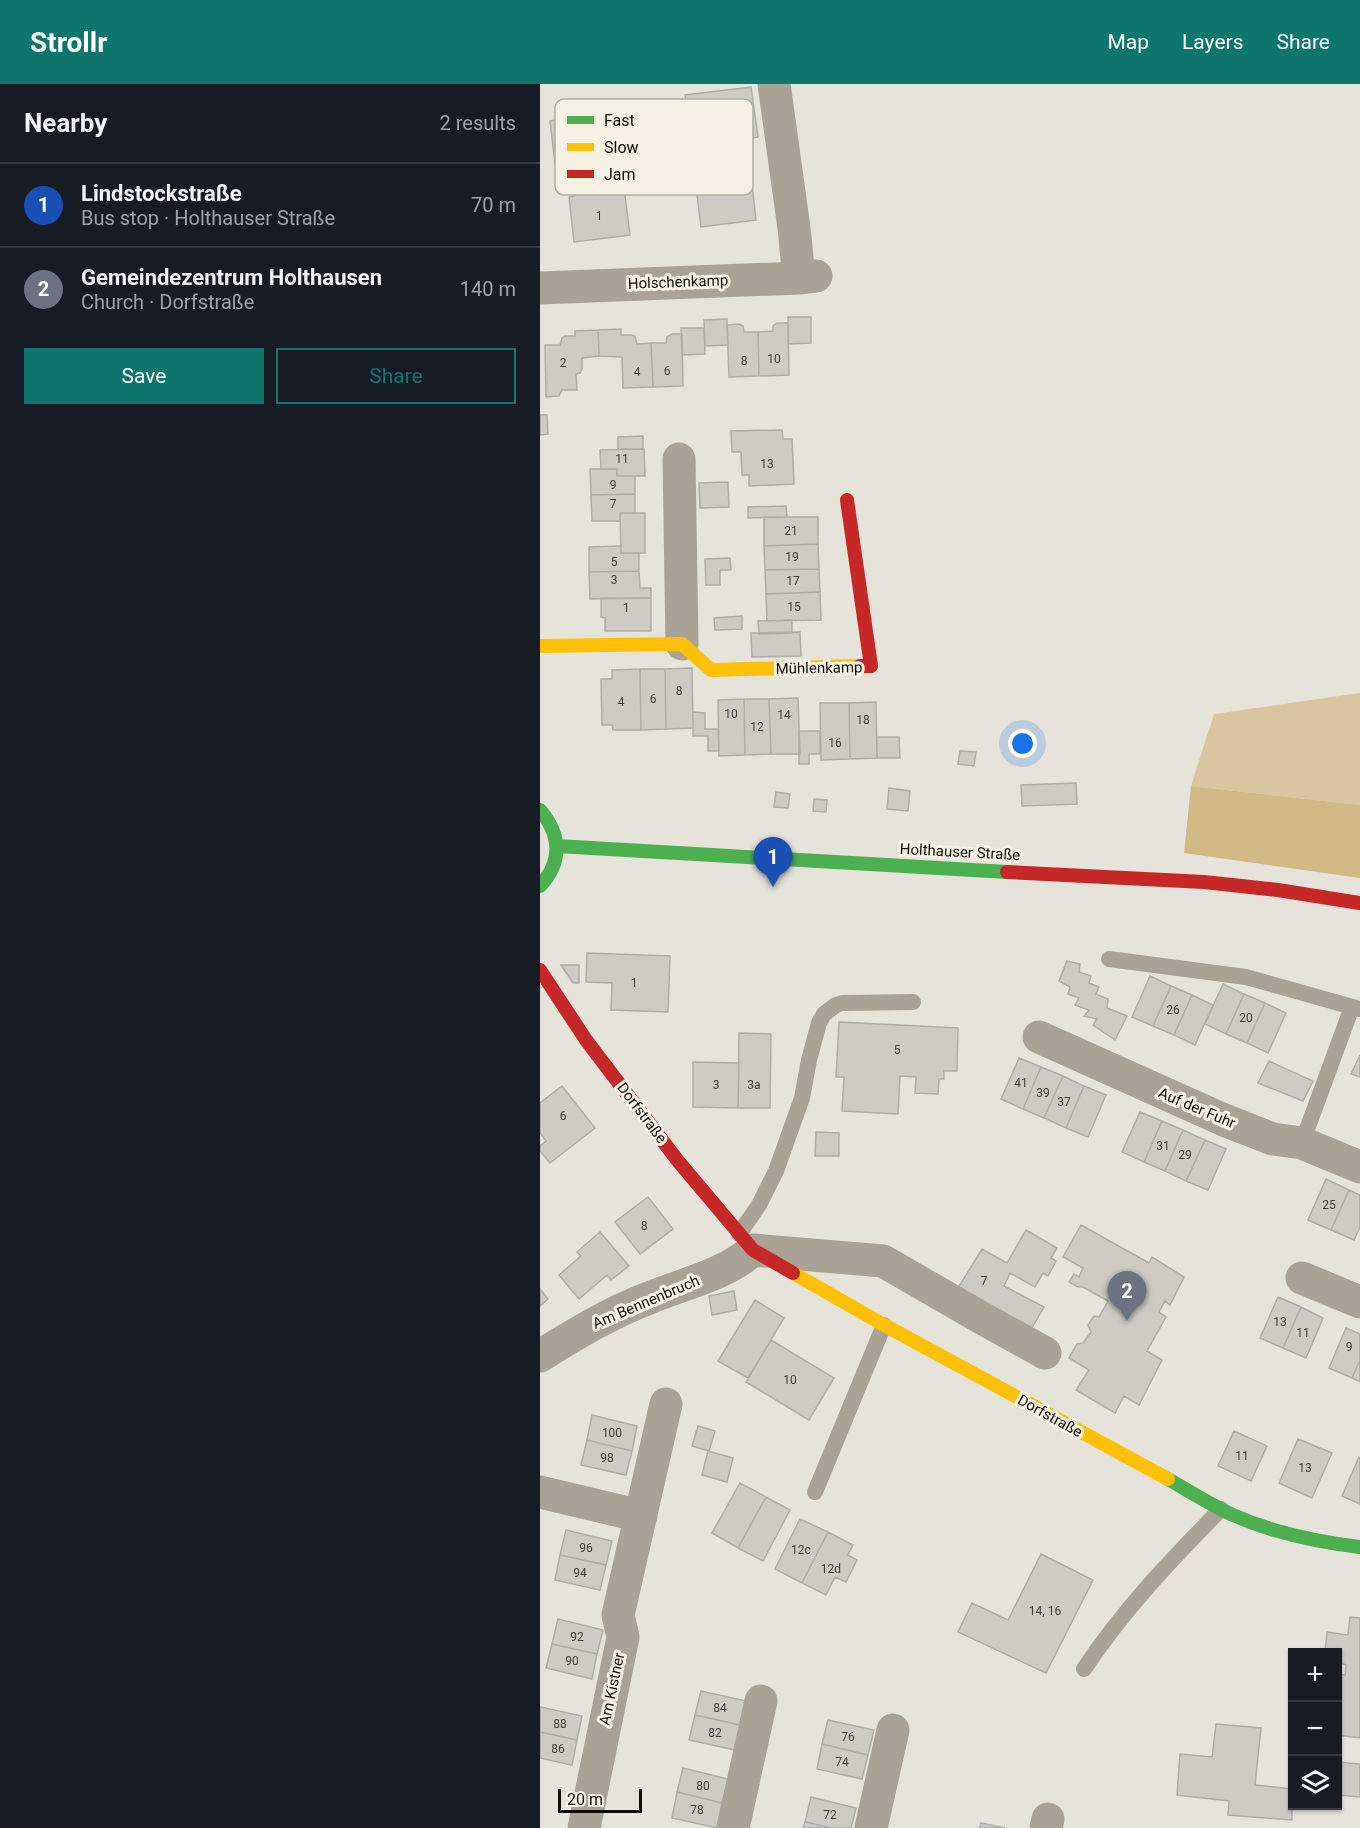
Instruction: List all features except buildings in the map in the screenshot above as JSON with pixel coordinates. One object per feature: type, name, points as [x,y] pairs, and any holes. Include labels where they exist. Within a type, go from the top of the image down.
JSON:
[{"type":"street","name":"Holschenkamp","points":[[540,288],[808,277],[794,228],[774,84]]},
{"type":"street","points":[[540,646],[682,644],[679,459]]},
{"type":"street","name":"Mühlenkamp","points":[[682,644],[711,670],[871,666],[847,500]]},
{"type":"street","points":[[540,810],[547,817],[554,831],[557,846],[552,871],[540,886]]},
{"type":"street","name":"Holthauser Straße","points":[[557,846],[1204,882],[1278,890],[1360,903]]},
{"type":"street","name":"Dorfstraße","points":[[540,970],[586,1040],[678,1161],[746,1242],[884,1325],[1233,1515],[1277,1532],[1319,1542],[1360,1547]]},
{"type":"street","name":"Auf der Fuhr","points":[[1039,1037],[1224,1120],[1273,1139],[1302,1143],[1360,1167]]},
{"type":"street","points":[[746,1242],[883,1261],[1045,1353]]},
{"type":"street","name":"Am Bennenbruch","points":[[540,1356],[594,1323],[651,1297],[729,1268],[746,1242]]},
{"type":"street","points":[[1302,1278],[1360,1302]]},
{"type":"street","name":"Am Kistner","points":[[584,1828],[623,1638],[618,1616],[666,1404]]},
{"type":"street","points":[[540,1492],[641,1516]]},
{"type":"street","points":[[733,1828],[761,1701]]},
{"type":"street","points":[[871,1828],[893,1730]]},
{"type":"lane","points":[[1109,959],[1246,977],[1356,1008],[1302,1143]]},
{"type":"lane","points":[[746,1242],[751,1220],[776,1171],[802,1098],[815,1033],[824,1014],[842,1003],[914,1002]]},
{"type":"lane","points":[[815,1492],[884,1325]]},
{"type":"lane","points":[[1084,1669],[1131,1605],[1221,1509]]},
{"type":"shaded area","points":[[1360,693],[1360,805],[1191,786],[1214,714]]},
{"type":"shaded area","points":[[1191,786],[1360,805],[1360,878],[1184,853]]},
{"type":"traffic: fast","points":[[540,810],[552,829],[556,848],[553,867],[540,886]]},
{"type":"traffic: fast","points":[[557,846],[1007,872]]},
{"type":"traffic: fast","points":[[1168,1479],[1225,1511],[1264,1527],[1312,1539],[1360,1547]]},
{"type":"traffic: slow","points":[[540,646],[682,644],[711,670],[860,666]]},
{"type":"traffic: slow","points":[[793,1273],[1168,1479]]},
{"type":"traffic: jam","points":[[847,500],[871,666],[860,666]]},
{"type":"traffic: jam","points":[[1007,872],[1204,882],[1278,890],[1360,903]]},
{"type":"traffic: jam","points":[[540,970],[586,1040],[678,1161],[753,1250],[793,1273]]},
{"type":"place","name":"Lindstockstraße","points":[[773,887]]},
{"type":"place","name":"Gemeindezentrum Holthausen","points":[[1127,1321]]}]
